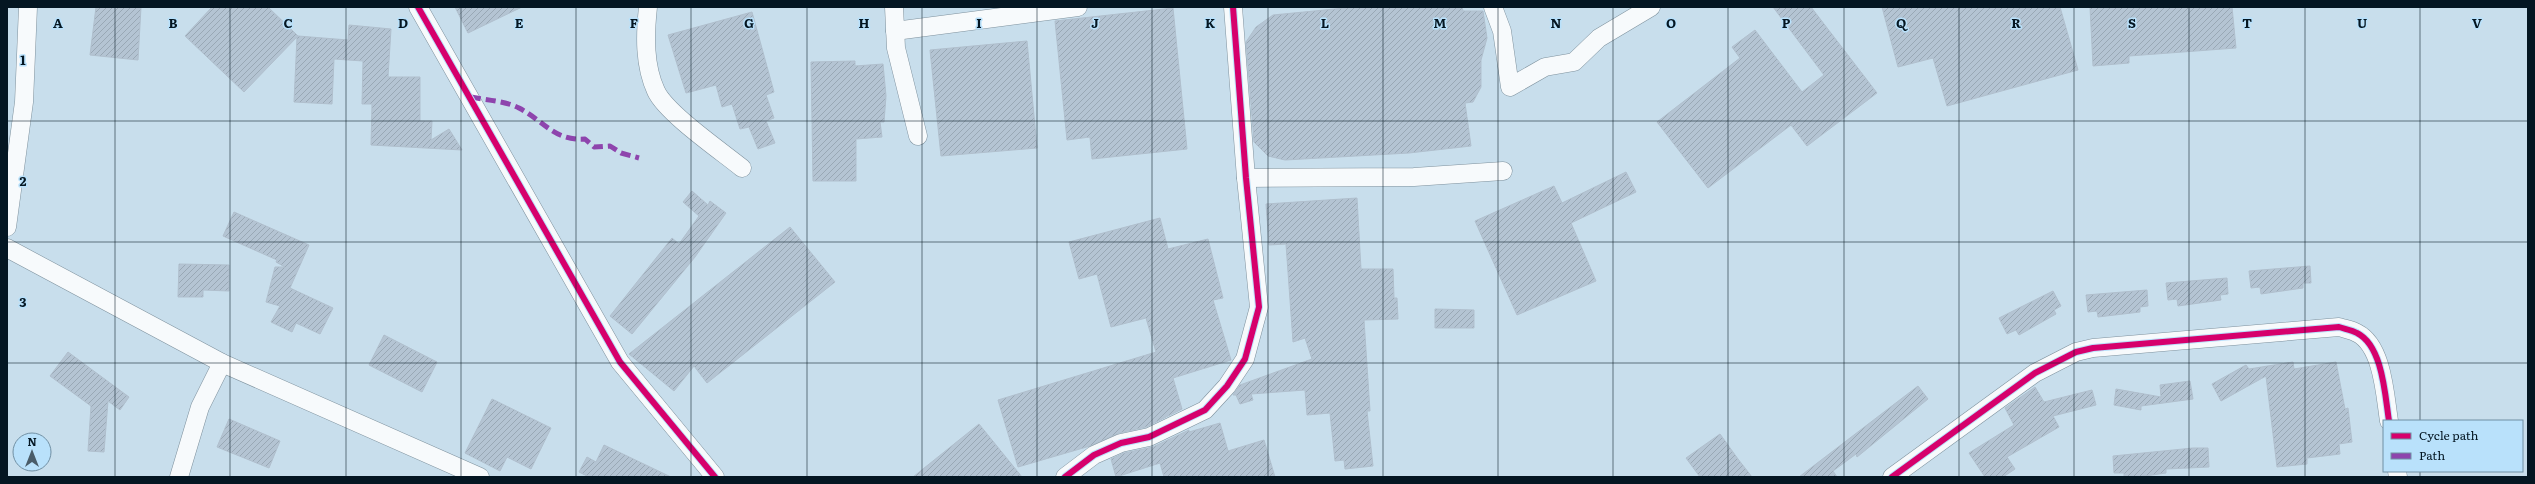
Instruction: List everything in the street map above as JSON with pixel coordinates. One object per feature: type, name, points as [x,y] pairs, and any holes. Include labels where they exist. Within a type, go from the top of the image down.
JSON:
[{"type":"street","points":[[7,227],[24,102],[28,7]]},
{"type":"street","points":[[418,7],[620,362],[716,477]]},
{"type":"street","points":[[648,7],[645,35],[648,65],[656,92],[676,117],[742,168]]},
{"type":"street","points":[[894,7],[896,48],[918,136]]},
{"type":"street","points":[[895,31],[1078,7]]},
{"type":"street","points":[[1064,477],[1094,455],[1121,443],[1148,437],[1205,410],[1227,386],[1245,359],[1259,307],[1246,178],[1233,7]]},
{"type":"street","points":[[1493,7],[1502,31],[1510,87],[1545,66],[1574,62],[1599,38],[1651,7]]},
{"type":"street","points":[[1246,178],[1414,177],[1503,171]]},
{"type":"street","points":[[7,248],[222,363],[480,477]]},
{"type":"street","points":[[1892,477],[2035,373],[2076,352],[2093,348],[2339,327],[2358,334],[2370,347],[2380,364],[2389,420]]},
{"type":"street","points":[[179,477],[200,407],[222,363]]},
{"type":"building","points":[[96,7],[141,7],[138,60],[90,55]]},
{"type":"building","points":[[212,7],[268,7],[298,36],[348,40],[349,25],[391,29],[388,77],[420,77],[420,121],[432,121],[431,140],[449,129],[462,150],[371,145],[372,104],[362,104],[363,61],[334,59],[332,104],[294,102],[297,37],[244,92],[185,36]]},
{"type":"building","points":[[455,7],[522,7],[468,33]]},
{"type":"building","points":[[1355,7],[1462,7],[1463,11],[1483,11],[1487,38],[1481,60],[1481,87],[1473,102],[1465,103],[1471,146],[1409,153],[1285,160],[1268,156],[1254,142],[1246,42],[1256,27],[1273,15]]},
{"type":"building","points":[[1773,7],[1811,7],[1877,93],[1807,146],[1791,125],[1708,188],[1657,122],[1740,58],[1732,47],[1755,30],[1802,92],[1824,75]]},
{"type":"building","points":[[1882,7],[2060,7],[2078,70],[1947,106],[1933,58],[1898,67]]},
{"type":"building","points":[[2090,7],[2232,7],[2236,48],[2129,56],[2129,63],[2093,66]]},
{"type":"building","points":[[1173,8],[1187,149],[1092,159],[1090,137],[1067,140],[1055,21]]},
{"type":"building","points":[[752,12],[774,92],[766,95],[774,118],[766,121],[775,143],[758,149],[749,127],[740,129],[732,104],[722,107],[716,85],[686,93],[668,35]]},
{"type":"building","points":[[1027,41],[1037,148],[941,156],[930,50]]},
{"type":"building","points":[[855,61],[855,66],[883,64],[886,96],[884,122],[880,122],[882,137],[856,139],[856,181],[813,181],[811,62]]},
{"type":"building","points":[[1626,172],[1636,192],[1571,223],[1596,281],[1517,315],[1475,221],[1554,186],[1562,203]]},
{"type":"building","points":[[692,191],[708,205],[710,201],[726,213],[695,257],[632,334],[610,316],[672,238],[679,244],[699,216],[683,202]]},
{"type":"building","points":[[1357,198],[1361,269],[1393,269],[1394,298],[1397,298],[1398,319],[1364,320],[1370,411],[1367,411],[1373,466],[1345,469],[1344,460],[1335,461],[1330,413],[1307,415],[1305,390],[1251,394],[1253,400],[1240,404],[1236,395],[1233,395],[1240,385],[1312,359],[1305,338],[1293,342],[1286,244],[1269,245],[1266,204]]},
{"type":"building","points":[[234,212],[309,245],[290,288],[333,308],[320,334],[296,323],[292,332],[271,322],[280,306],[266,302],[275,267],[285,267],[276,262],[277,260],[223,236]]},
{"type":"building","points":[[1160,218],[1168,249],[1208,239],[1223,298],[1213,300],[1231,360],[1173,378],[1182,409],[1146,427],[1119,433],[1090,446],[1018,467],[998,400],[1156,352],[1146,318],[1111,327],[1097,274],[1079,279],[1069,242]]},
{"type":"building","points":[[790,227],[835,282],[707,383],[694,366],[674,391],[629,354]]},
{"type":"building","points":[[179,264],[229,265],[229,291],[203,290],[203,297],[178,297]]},
{"type":"building","points":[[2310,266],[2311,283],[2303,283],[2303,288],[2261,294],[2260,287],[2251,288],[2249,271]]},
{"type":"building","points":[[2227,278],[2228,294],[2220,295],[2221,300],[2178,306],[2177,299],[2168,300],[2166,283]]},
{"type":"building","points":[[2147,290],[2148,306],[2140,307],[2140,312],[2098,317],[2097,311],[2088,312],[2086,295]]},
{"type":"building","points":[[2053,291],[2061,306],[2054,310],[2056,314],[2019,335],[2016,330],[2007,334],[1999,318]]},
{"type":"building","points":[[1435,309],[1474,310],[1474,328],[1435,328]]},
{"type":"building","points":[[384,335],[437,362],[422,392],[369,365]]},
{"type":"building","points":[[68,352],[129,397],[120,410],[108,401],[104,452],[88,451],[91,406],[50,376]]},
{"type":"building","points":[[2293,362],[2294,369],[2336,362],[2345,409],[2348,408],[2352,442],[2339,444],[2340,454],[2307,458],[2307,464],[2277,467],[2266,376],[2221,401],[2212,384],[2246,365],[2249,369]]},
{"type":"building","points":[[2190,381],[2193,399],[2141,406],[2141,410],[2114,405],[2116,389],[2161,397],[2160,385]]},
{"type":"building","points":[[1918,386],[1928,399],[1857,457],[1856,454],[1833,471],[1837,477],[1799,477]]},
{"type":"building","points":[[2035,387],[2044,402],[2092,390],[2096,405],[2053,416],[2059,427],[2007,457],[2015,469],[2003,477],[1985,477],[1969,453],[2014,425],[2005,408]]},
{"type":"building","points":[[492,399],[551,428],[531,469],[507,457],[500,471],[465,453]]},
{"type":"building","points":[[229,419],[280,441],[269,468],[217,447]]},
{"type":"building","points":[[1220,423],[1228,451],[1264,440],[1275,477],[1164,477],[1160,463],[1116,477],[1111,459],[1124,453],[1153,447],[1189,430],[1189,432]]},
{"type":"building","points":[[979,424],[1022,477],[913,477]]},
{"type":"building","points":[[1720,434],[1752,477],[1700,477],[1686,458]]},
{"type":"building","points":[[604,445],[671,477],[589,477],[579,472],[587,457],[596,462]]},
{"type":"building","points":[[2193,448],[2208,448],[2209,467],[2166,469],[2166,473],[2138,477],[2124,477],[2124,473],[2114,473],[2113,456]]},
{"type":"marked path","points":[[471,97],[502,102],[514,106],[528,113],[550,129],[565,137],[585,139],[594,147],[610,146],[621,153],[639,158]]},
{"type":"cycle path","points":[[418,7],[620,362],[715,477]]},
{"type":"cycle path","points":[[1065,477],[1094,455],[1121,443],[1149,437],[1205,410],[1227,386],[1245,359],[1259,307],[1246,178],[1233,7]]},
{"type":"cycle path","points":[[1892,477],[2035,373],[2076,352],[2093,348],[2339,327],[2357,333],[2366,339],[2372,349],[2381,372],[2389,420]]}]
